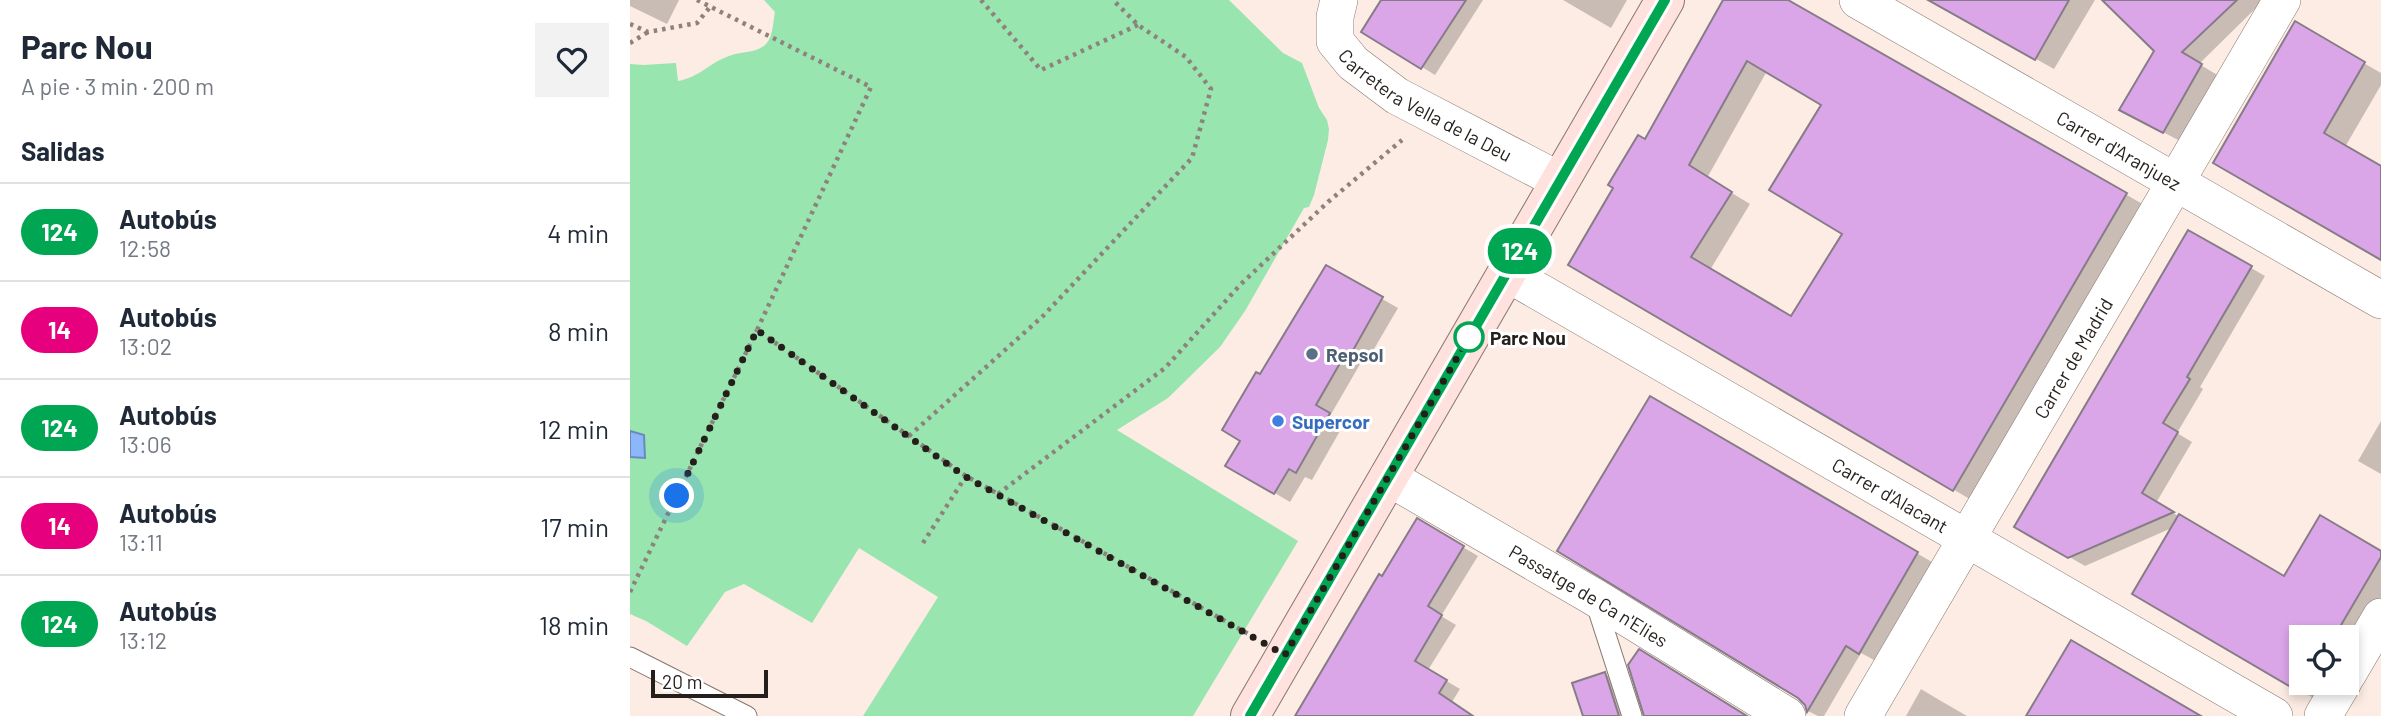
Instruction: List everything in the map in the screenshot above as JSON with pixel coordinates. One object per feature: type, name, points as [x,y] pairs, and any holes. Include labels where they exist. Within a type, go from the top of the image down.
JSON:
[{"type":"main road","points":[[1250,716],[1665,0]]},
{"type":"street","name":"Carretera Vella de la Deu","points":[[1339,0],[1335,41],[1353,63],[1384,88],[1560,181]]},
{"type":"street","name":"Carrer d'Aranjuez","points":[[1858,0],[2381,300]]},
{"type":"street","name":"Carrer de Madrid","points":[[1863,716],[2282,0]]},
{"type":"street","name":"Carrer d'Alacant","points":[[1507,273],[2274,716]]},
{"type":"street","name":"Passatge de Ca n'Elies","points":[[1388,477],[1594,597],[1787,716]]},
{"type":"street","points":[[2359,655],[2381,617]]},
{"type":"street","points":[[2323,716],[2335,695]]},
{"type":"lane","points":[[1594,597],[1632,716]]},
{"type":"lane","points":[[630,657],[747,716]]},
{"type":"path","points":[[630,592],[871,87],[697,0]]},
{"type":"path","points":[[981,0],[1041,69],[1138,25]]},
{"type":"path","points":[[908,436],[1043,316],[1192,158],[1211,89],[1186,57],[1138,25],[1113,0]]},
{"type":"path","points":[[630,44],[648,32],[697,23],[710,7]]},
{"type":"path","points":[[630,24],[648,32]]},
{"type":"path","points":[[999,494],[1165,368],[1241,284],[1328,202],[1433,115]]},
{"type":"path","points":[[757,330],[966,477],[1285,655]]},
{"type":"path","points":[[923,543],[966,477]]},
{"type":"green space","points":[[764,0],[1229,0],[1283,53],[1302,63],[1329,129],[1309,207],[1304,208],[1245,311],[1220,347],[1168,398],[1117,430],[1298,541],[1193,716],[863,716],[938,597],[859,548],[812,623],[744,584],[725,592],[687,646],[630,614],[630,64],[676,63],[678,81],[729,56],[758,49],[766,44],[770,37],[775,12]]},
{"type":"water","points":[[630,431],[644,435],[645,458],[630,457]]},
{"type":"building","points":[[1381,0],[1466,0],[1421,69],[1361,32]]},
{"type":"building","points":[[1723,0],[1788,0],[2127,193],[1953,491],[1568,265],[1613,188],[1608,185],[1638,135],[1645,139]],"holes":[[[1747,61],[1821,105],[1769,190],[1842,234],[1791,316],[1691,257],[1732,192],[1689,165]]]},
{"type":"building","points":[[1928,0],[2069,0],[2035,60]]},
{"type":"building","points":[[2102,0],[2237,0],[2182,52],[2202,64],[2163,133],[2119,110],[2154,51]]},
{"type":"building","points":[[2295,21],[2365,62],[2324,133],[2381,166],[2381,260],[2213,163]]},
{"type":"building","points":[[2188,230],[2252,266],[2163,423],[2178,432],[2142,493],[2174,512],[2068,558],[2014,527]]},
{"type":"building","points":[[1326,265],[1383,297],[1351,354],[1347,351],[1316,405],[1330,413],[1296,473],[1289,469],[1274,494],[1225,466],[1240,441],[1222,430],[1256,372],[1260,374]]},
{"type":"building","points":[[1650,396],[1918,552],[1859,654],[1846,646],[1807,712],[1805,705],[1798,698],[1557,551]]},
{"type":"building","points":[[2179,514],[2284,576],[2320,515],[2381,551],[2381,557],[2341,625],[2289,625],[2289,686],[2132,594]]},
{"type":"building","points":[[1417,518],[1464,546],[1428,606],[1442,615],[1415,661],[1447,680],[1439,693],[1473,716],[1295,716],[1379,574],[1382,576]]},
{"type":"building","points":[[2071,640],[2201,716],[2026,716]]},
{"type":"building","points":[[1639,649],[1747,716],[1644,716],[1628,665]]},
{"type":"building","points":[[1605,672],[1619,716],[1583,716],[1572,683]]},
{"type":"bus line","name":"124","points":[[1250,716],[1665,0]]},
{"type":"place","name":"Parc Nou","points":[[1469,337]]},
{"type":"place","name":"Repsol","points":[[1312,354]]},
{"type":"place","name":"Supercor","points":[[1278,421]]},
{"type":"route","points":[[677,496],[757,330],[966,477],[1285,655],[1469,337]]}]
